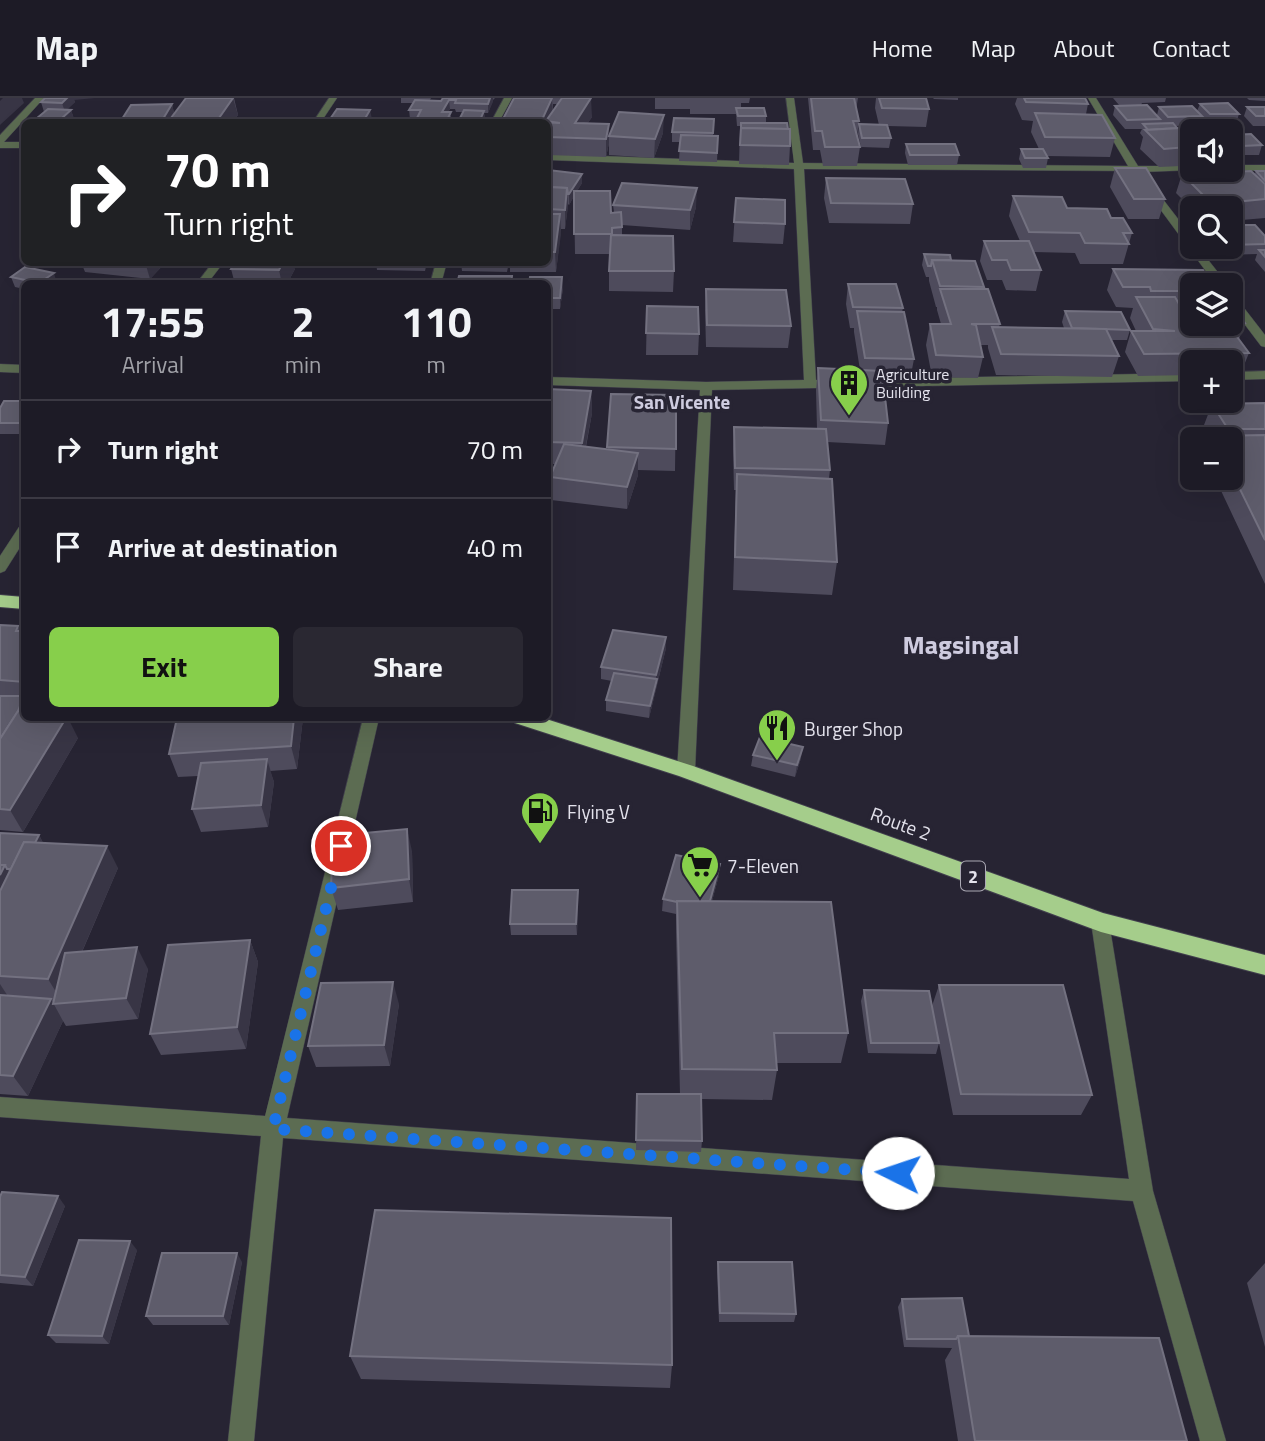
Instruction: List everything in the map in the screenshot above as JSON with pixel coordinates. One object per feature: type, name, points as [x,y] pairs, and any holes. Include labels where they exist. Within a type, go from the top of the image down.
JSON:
[{"type":"highway","points":[[0,601],[21,603]]},
{"type":"highway","name":"Route 2","points":[[531,721],[687,771],[1101,922],[1265,965]]},
{"type":"street","points":[[21,119],[40,98]]},
{"type":"street","points":[[319,119],[333,98]]},
{"type":"street","points":[[497,119],[508,98]]},
{"type":"street","points":[[790,98],[799,166],[810,384]]},
{"type":"street","points":[[1092,98],[1136,170],[1180,230]]},
{"type":"street","points":[[0,143],[21,119]]},
{"type":"street","points":[[0,143],[21,145]]},
{"type":"street","points":[[551,157],[799,166],[1180,169]]},
{"type":"street","points":[[1243,168],[1265,168]]},
{"type":"street","points":[[1202,259],[1213,273]]},
{"type":"street","points":[[204,280],[216,266]]},
{"type":"street","points":[[1243,314],[1265,343]]},
{"type":"street","points":[[0,368],[21,369]]},
{"type":"street","points":[[1243,376],[1265,375]]},
{"type":"street","points":[[551,380],[706,386],[1180,377]]},
{"type":"street","points":[[687,771],[706,386]]},
{"type":"street","points":[[0,568],[21,535]]},
{"type":"street","points":[[241,1441],[273,1129],[370,721]]},
{"type":"street","points":[[1101,922],[1143,1191],[1213,1441]]},
{"type":"street","points":[[0,1107],[1143,1191]]},
{"type":"building","points":[[45,98],[67,98],[62,103],[41,102]]},
{"type":"building","points":[[186,98],[233,98],[219,118],[171,118]]},
{"type":"building","points":[[443,98],[490,98],[488,104],[455,103],[456,100],[449,100],[442,112],[451,112],[448,118],[417,118],[421,110],[409,110],[415,100],[441,101]]},
{"type":"building","points":[[514,98],[552,98],[542,119],[503,119]]},
{"type":"building","points":[[562,98],[591,98],[575,123],[609,124],[606,139],[551,137],[551,122],[560,123],[547,119]]},
{"type":"building","points":[[811,98],[854,98],[859,121],[853,121],[860,147],[825,147],[822,131],[815,131]]},
{"type":"building","points":[[879,98],[926,98],[929,109],[882,108]]},
{"type":"building","points":[[1024,98],[1085,98],[1088,104],[1026,102]]},
{"type":"building","points":[[1228,103],[1239,114],[1210,114],[1200,104]]},
{"type":"building","points":[[172,104],[163,119],[122,119],[131,105]]},
{"type":"building","points":[[1147,105],[1160,119],[1127,120],[1115,106]]},
{"type":"building","points":[[1192,106],[1202,116],[1168,117],[1159,107]]},
{"type":"building","points":[[1247,107],[1265,107],[1265,116],[1256,116]]},
{"type":"building","points":[[736,108],[764,108],[766,116],[738,116]]},
{"type":"building","points":[[48,109],[71,110],[61,119],[37,118]]},
{"type":"building","points":[[337,109],[370,110],[365,119],[330,119]]},
{"type":"building","points":[[464,110],[484,111],[480,119],[460,118]]},
{"type":"building","points":[[619,112],[664,115],[655,139],[609,136]]},
{"type":"building","points":[[1035,113],[1102,115],[1115,138],[1045,137]]},
{"type":"building","points":[[414,118],[480,118],[480,119]]},
{"type":"building","points":[[674,118],[714,119],[713,133],[672,132]]},
{"type":"building","points":[[741,123],[787,123],[788,129],[741,128]]},
{"type":"building","points":[[1173,123],[1177,128],[1148,130],[1143,124]]},
{"type":"building","points":[[859,124],[887,125],[891,138],[862,138]]},
{"type":"building","points":[[741,128],[790,129],[790,146],[740,145]]},
{"type":"building","points":[[1180,128],[1180,148],[1164,149],[1145,130]]},
{"type":"building","points":[[1243,134],[1251,134],[1262,145],[1243,146]]},
{"type":"building","points":[[681,135],[718,136],[717,153],[679,151]]},
{"type":"building","points":[[906,144],[955,144],[959,155],[910,155]]},
{"type":"building","points":[[1021,149],[1043,149],[1048,158],[1025,158]]},
{"type":"building","points":[[1115,168],[1146,168],[1165,199],[1134,199]]},
{"type":"building","points":[[551,170],[582,174],[569,194],[567,188],[551,187]]},
{"type":"building","points":[[1243,171],[1251,171],[1265,184],[1265,199],[1243,201],[1243,196],[1204,196],[1190,182],[1243,182]]},
{"type":"building","points":[[1256,171],[1265,171],[1265,181]]},
{"type":"building","points":[[826,178],[905,179],[913,204],[831,203]]},
{"type":"building","points":[[622,183],[697,188],[690,210],[613,205]]},
{"type":"building","points":[[551,187],[567,188],[565,210],[551,209]]},
{"type":"building","points":[[574,191],[610,191],[611,213],[621,212],[622,227],[612,228],[612,234],[574,234]]},
{"type":"building","points":[[1013,196],[1062,197],[1067,208],[1107,209],[1111,218],[1123,218],[1132,233],[1123,233],[1129,244],[1085,243],[1080,233],[1029,232]]},
{"type":"building","points":[[736,198],[785,200],[785,224],[734,222]]},
{"type":"building","points":[[551,214],[560,214],[555,252],[551,252]]},
{"type":"building","points":[[1243,225],[1255,225],[1265,236],[1265,244],[1243,245]]},
{"type":"building","points":[[611,235],[673,236],[674,271],[609,271]]},
{"type":"building","points":[[984,241],[1029,241],[1041,270],[1011,270],[1007,260],[992,260]]},
{"type":"building","points":[[924,254],[950,255],[951,260],[932,260],[931,266],[928,266]]},
{"type":"building","points":[[932,260],[975,261],[984,287],[940,286]]},
{"type":"building","points":[[233,266],[281,266],[279,270],[231,269]]},
{"type":"building","points":[[25,267],[54,273],[44,280],[11,277]]},
{"type":"building","points":[[1113,269],[1203,270],[1205,273],[1180,273],[1180,291],[1123,287]]},
{"type":"building","points":[[459,276],[512,276],[512,280],[458,280]]},
{"type":"building","points":[[530,277],[562,277],[560,298],[551,298],[551,280],[530,280]]},
{"type":"building","points":[[848,284],[896,284],[903,308],[853,307]]},
{"type":"building","points":[[706,289],[786,290],[791,326],[707,325]]},
{"type":"building","points":[[940,289],[988,289],[1000,324],[971,324],[976,325],[983,357],[936,355],[930,324],[951,324]]},
{"type":"building","points":[[1136,297],[1175,297],[1180,306],[1180,336],[1236,336],[1249,353],[1243,353],[1243,350],[1180,350],[1180,354],[1144,354],[1131,331],[1175,331],[1153,329]]},
{"type":"building","points":[[647,306],[698,307],[699,334],[646,333]]},
{"type":"building","points":[[857,311],[904,312],[914,359],[865,358]]},
{"type":"building","points":[[1065,311],[1121,312],[1130,330],[1072,328]]},
{"type":"building","points":[[992,327],[1106,329],[1119,356],[1001,354]]},
{"type":"building","points":[[818,368],[882,371],[888,423],[821,420]]},
{"type":"building","points":[[551,389],[591,391],[582,443],[551,442]]},
{"type":"building","points":[[611,394],[676,395],[676,449],[607,447]]},
{"type":"building","points":[[4,401],[21,401],[21,423],[0,423],[0,408]]},
{"type":"building","points":[[1243,403],[1265,403],[1265,429],[1227,427],[1218,413],[1243,413]]},
{"type":"building","points":[[734,427],[826,429],[830,470],[735,468]]},
{"type":"building","points":[[1243,435],[1265,435],[1265,540],[1240,490],[1243,490]]},
{"type":"building","points":[[564,444],[638,453],[627,487],[551,477]]},
{"type":"building","points":[[737,474],[832,479],[837,562],[735,557]]},
{"type":"building","points":[[0,625],[18,626],[16,631],[21,631],[21,682],[0,680]]},
{"type":"building","points":[[613,630],[666,637],[656,675],[601,667]]},
{"type":"building","points":[[614,673],[657,679],[650,706],[606,700]]},
{"type":"building","points":[[0,696],[21,696],[18,711],[0,736]]},
{"type":"building","points":[[18,711],[21,712],[21,721],[64,721],[10,810],[0,809],[0,739]]},
{"type":"building","points":[[176,721],[294,721],[291,746],[169,754]]},
{"type":"building","points":[[760,737],[803,747],[797,765],[753,755]]},
{"type":"building","points":[[267,759],[261,805],[192,809],[201,763]]},
{"type":"building","points":[[407,829],[409,879],[331,888],[333,836]]},
{"type":"building","points":[[0,833],[39,835],[35,843],[24,842],[11,869],[7,869],[5,865],[0,865]]},
{"type":"building","points":[[24,842],[107,846],[48,979],[0,976],[0,891]]},
{"type":"building","points":[[676,855],[720,864],[710,901],[677,902],[663,899]]},
{"type":"building","points":[[512,890],[578,890],[576,924],[510,924]]},
{"type":"building","points":[[677,901],[831,902],[848,1033],[774,1033],[777,1070],[682,1069]]},
{"type":"building","points":[[250,940],[237,1027],[150,1034],[168,945]]},
{"type":"building","points":[[137,947],[126,998],[53,1004],[65,953]]},
{"type":"building","points":[[393,982],[384,1045],[308,1046],[321,983]]},
{"type":"building","points":[[939,985],[1063,985],[1092,1095],[961,1094]]},
{"type":"building","points":[[864,990],[929,991],[939,1043],[871,1043]]},
{"type":"building","points":[[0,995],[51,999],[13,1076],[0,1075]]},
{"type":"building","points":[[637,1094],[701,1094],[702,1141],[636,1140]]},
{"type":"building","points":[[2,1192],[58,1196],[25,1277],[0,1275]]},
{"type":"building","points":[[375,1210],[671,1218],[672,1365],[350,1356]]},
{"type":"building","points":[[79,1240],[130,1241],[102,1336],[48,1335]]},
{"type":"building","points":[[162,1253],[237,1253],[223,1316],[146,1316]]},
{"type":"building","points":[[718,1262],[792,1262],[796,1314],[720,1313]]},
{"type":"building","points":[[962,1298],[969,1336],[958,1336],[956,1339],[907,1339],[902,1299]]},
{"type":"building","points":[[958,1336],[1159,1338],[1187,1441],[975,1441]]},
{"type":"place","name":"Agriculture Building","points":[[849,417]]},
{"type":"place","name":"Burger Shop","points":[[777,762]]},
{"type":"place","name":"Flying V","points":[[540,845]]},
{"type":"place","name":"7-Eleven","points":[[700,899]]},
{"type":"district","name":"San Vicente","points":[[682,401]]},
{"type":"district","name":"Magsingal","points":[[961,644]]},
{"type":"route","points":[[341,846],[273,1129],[898,1173]]}]
